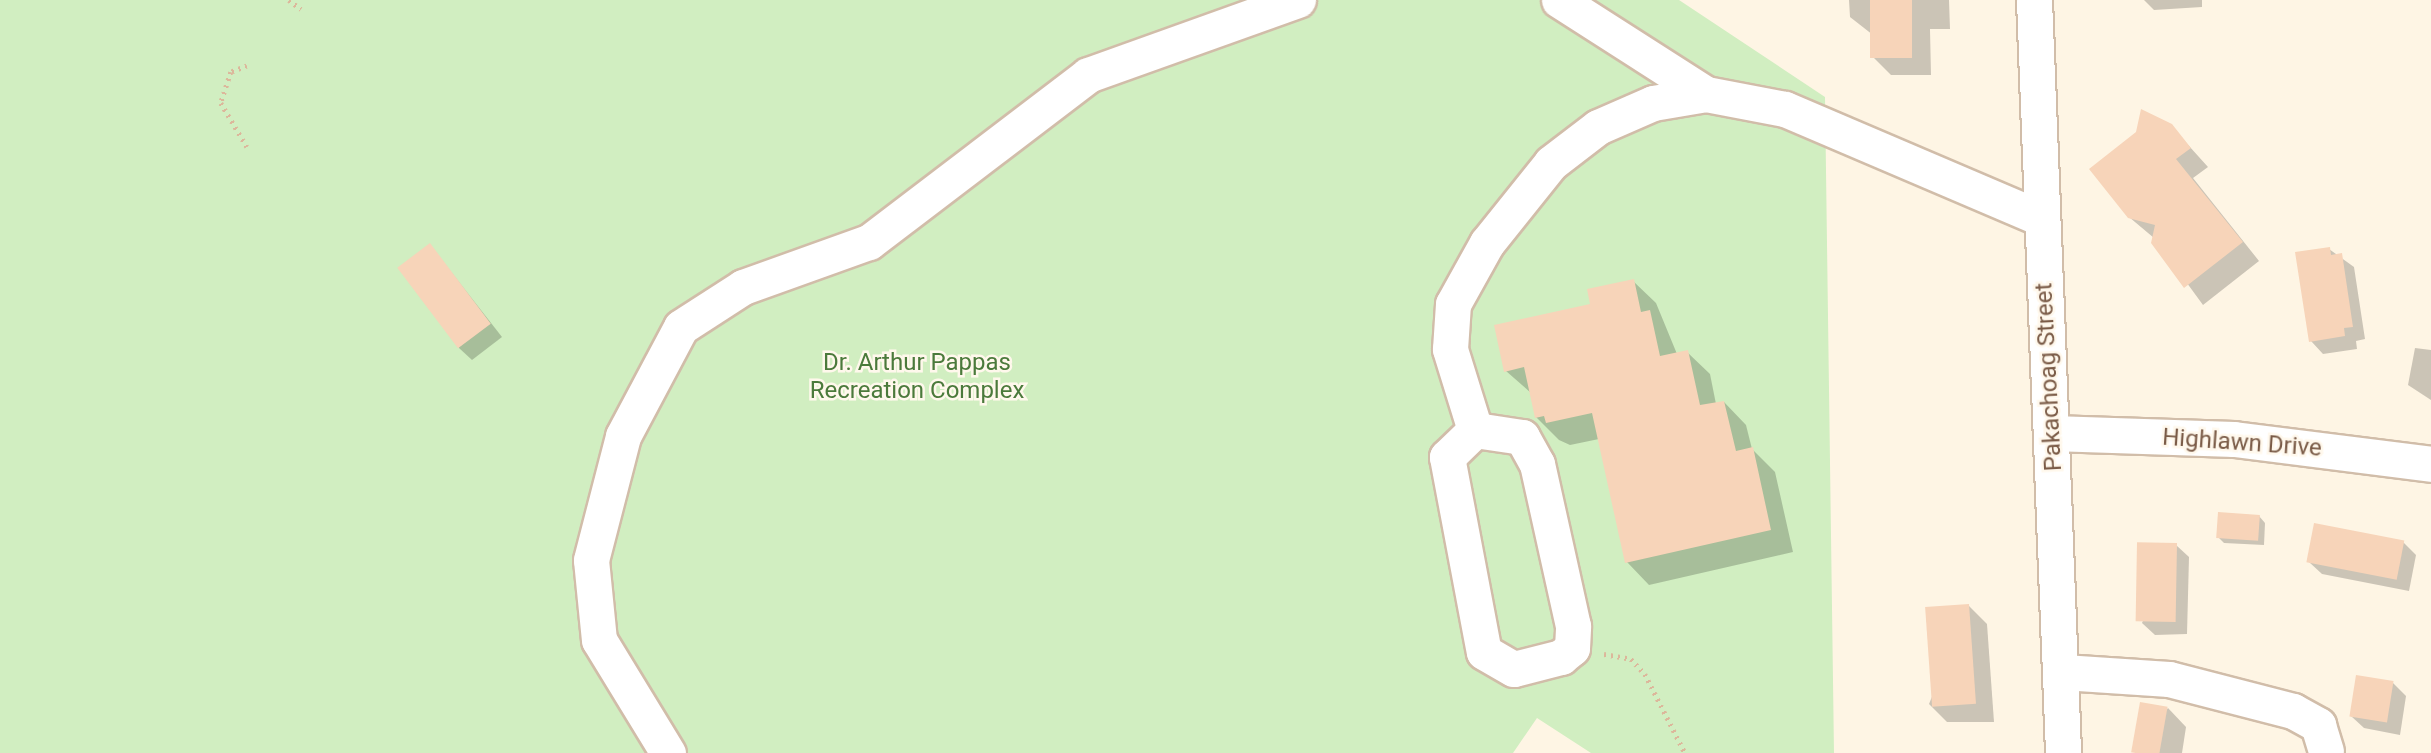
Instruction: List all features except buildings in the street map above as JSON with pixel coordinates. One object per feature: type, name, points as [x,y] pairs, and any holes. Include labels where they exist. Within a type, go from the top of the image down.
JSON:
[{"type":"street","points":[[668,753],[599,640],[591,560],[623,436],[681,327],[743,287],[869,242],[1088,75],[1298,0]]},
{"type":"street","points":[[1559,0],[1706,94]]},
{"type":"street","name":"Pakachoag Street","points":[[2034,0],[2040,218],[2063,672],[2063,753]]},
{"type":"street","points":[[1475,430],[1450,349],[1453,304],[1487,243],[1551,163],[1598,127],[1653,103],[1706,94],[1785,109],[2040,218]]},
{"type":"street","points":[[1475,430],[1522,437],[1537,464],[1557,535],[1572,648],[1514,669],[1484,652],[1447,457],[1475,430]]},
{"type":"street","name":"Highlawn Drive","points":[[2052,433],[2234,439],[2431,464]]},
{"type":"street","points":[[2063,672],[2169,679],[2302,714],[2318,726],[2326,751]]},
{"type":"path","points":[[289,0],[301,9]]},
{"type":"path","points":[[247,66],[231,72],[221,103],[247,147]]},
{"type":"path","points":[[1572,648],[1631,659],[1685,753]]},
{"type":"green space","name":"Dr. Arthur Pappas Recreation Complex","points":[[0,0],[1679,0],[1825,97],[1834,753],[1591,753],[1537,718],[1513,753],[0,753]]}]
